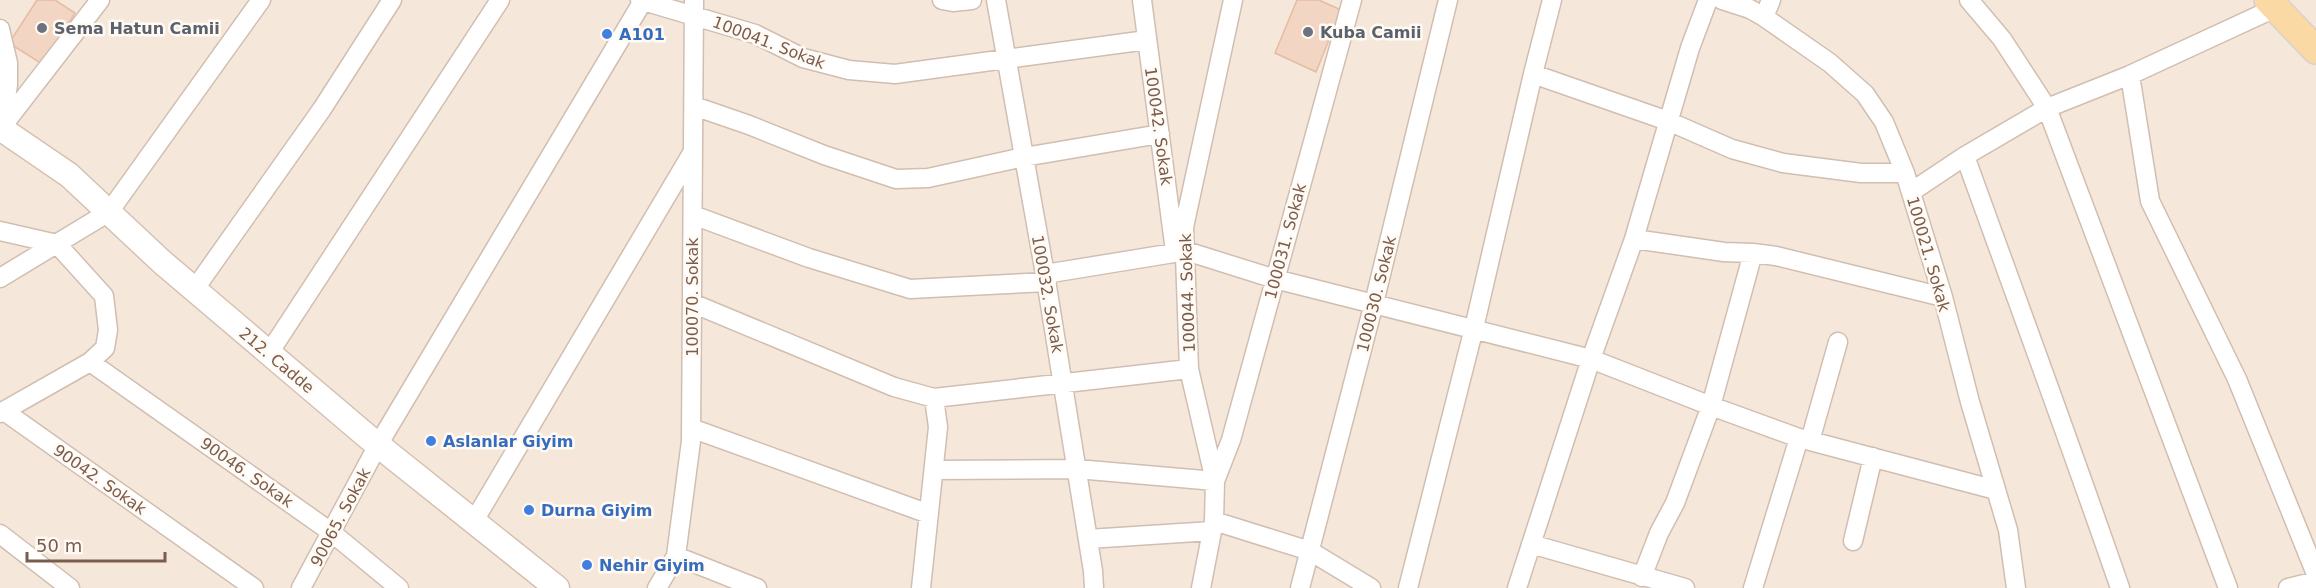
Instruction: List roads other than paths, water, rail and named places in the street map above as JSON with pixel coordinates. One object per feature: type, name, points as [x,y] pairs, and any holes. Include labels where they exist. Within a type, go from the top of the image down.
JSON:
[{"type":"main road","points":[[2272,4],[2316,50]]},
{"type":"street","points":[[1,128],[100,0]]},
{"type":"street","points":[[0,278],[109,212],[261,0]]},
{"type":"street","points":[[194,290],[322,109],[392,0]]},
{"type":"street","points":[[268,353],[500,0]]},
{"type":"street","points":[[942,0],[953,2],[972,0]]},
{"type":"street","name":"100032. Sokak","points":[[996,0],[1046,278],[1094,588]]},
{"type":"street","name":"100042. Sokak","points":[[1142,0],[1160,134],[1181,252]]},
{"type":"street","name":"100044. Sokak","points":[[1201,588],[1213,526],[1215,481],[1190,369],[1181,252],[1233,0]]},
{"type":"street","name":"100031. Sokak","points":[[1215,481],[1231,440],[1352,0]]},
{"type":"street","name":"100030. Sokak","points":[[1300,588],[1374,303],[1448,0]]},
{"type":"street","points":[[1408,588],[1474,328],[1552,0]]},
{"type":"street","points":[[1516,588],[1591,358],[1634,239],[1690,48],[1708,0]]},
{"type":"street","name":"100021. Sokak","points":[[1722,0],[1750,9],[1768,8],[1865,94],[1884,122],[1905,173],[1943,297],[2007,530],[2016,588]]},
{"type":"street","points":[[1969,0],[2002,39],[2047,108],[2228,588]]},
{"type":"street","name":"100041. Sokak","points":[[642,1],[694,7],[803,58],[849,70],[895,74],[1147,40]]},
{"type":"street","name":"90065. Sokak","points":[[301,588],[378,446],[642,1]]},
{"type":"street","points":[[1911,192],[1965,156],[2047,108],[2130,75],[2272,4]]},
{"type":"street","name":"100070. Sokak","points":[[657,588],[676,556],[691,428],[694,7]]},
{"type":"street","points":[[0,29],[8,63],[8,85],[1,128]]},
{"type":"street","points":[[1533,74],[1668,121],[1732,149],[1783,163],[1862,173],[1905,173]]},
{"type":"street","points":[[2130,75],[2150,201],[2237,379],[2316,574]]},
{"type":"street","points":[[694,106],[824,155],[896,179],[928,178],[1024,157],[1160,134]]},
{"type":"street","name":"212. Cadde","points":[[1,128],[69,175],[194,290],[268,353],[378,446],[557,588]]},
{"type":"street","points":[[474,521],[693,151]]},
{"type":"street","points":[[1965,156],[2120,588]]},
{"type":"street","points":[[693,215],[809,258],[910,289],[1046,278],[1181,252],[1275,279],[1591,358],[1711,406],[1805,439],[1996,490]]},
{"type":"street","points":[[0,231],[57,244],[104,296],[108,330],[105,348],[90,362],[2,412]]},
{"type":"street","points":[[1634,239],[1787,259],[1943,297]]},
{"type":"street","points":[[1642,577],[1659,533],[1674,503],[1711,406],[1753,253]]},
{"type":"street","points":[[692,303],[894,387],[934,398],[1190,369]]},
{"type":"street","points":[[1754,588],[1838,342]]},
{"type":"street","name":"90046. Sokak","points":[[90,362],[332,532],[399,588]]},
{"type":"street","points":[[921,588],[938,427],[934,398]]},
{"type":"street","name":"90042. Sokak","points":[[2,412],[254,588]]},
{"type":"street","points":[[691,428],[929,514]]},
{"type":"street","points":[[1853,541],[1873,457]]},
{"type":"street","points":[[934,470],[1077,469],[1215,481]]},
{"type":"street","points":[[1088,539],[1213,526],[1310,551],[1371,588]]},
{"type":"street","points":[[0,534],[70,588]]},
{"type":"street","points":[[1531,544],[1685,588]]},
{"type":"street","points":[[676,556],[758,588]]},
{"type":"street","points":[[2288,588],[2316,581]]},
{"type":"place","name":"Sema Hatun Camii","points":[[42,28]]},
{"type":"place","name":"Kuba Camii","points":[[1308,32]]},
{"type":"place","name":"A101","points":[[607,34]]},
{"type":"place","name":"Aslanlar Giyim","points":[[431,441]]},
{"type":"place","name":"Durna Giyim","points":[[529,510]]},
{"type":"place","name":"Nehir Giyim","points":[[587,565]]}]
